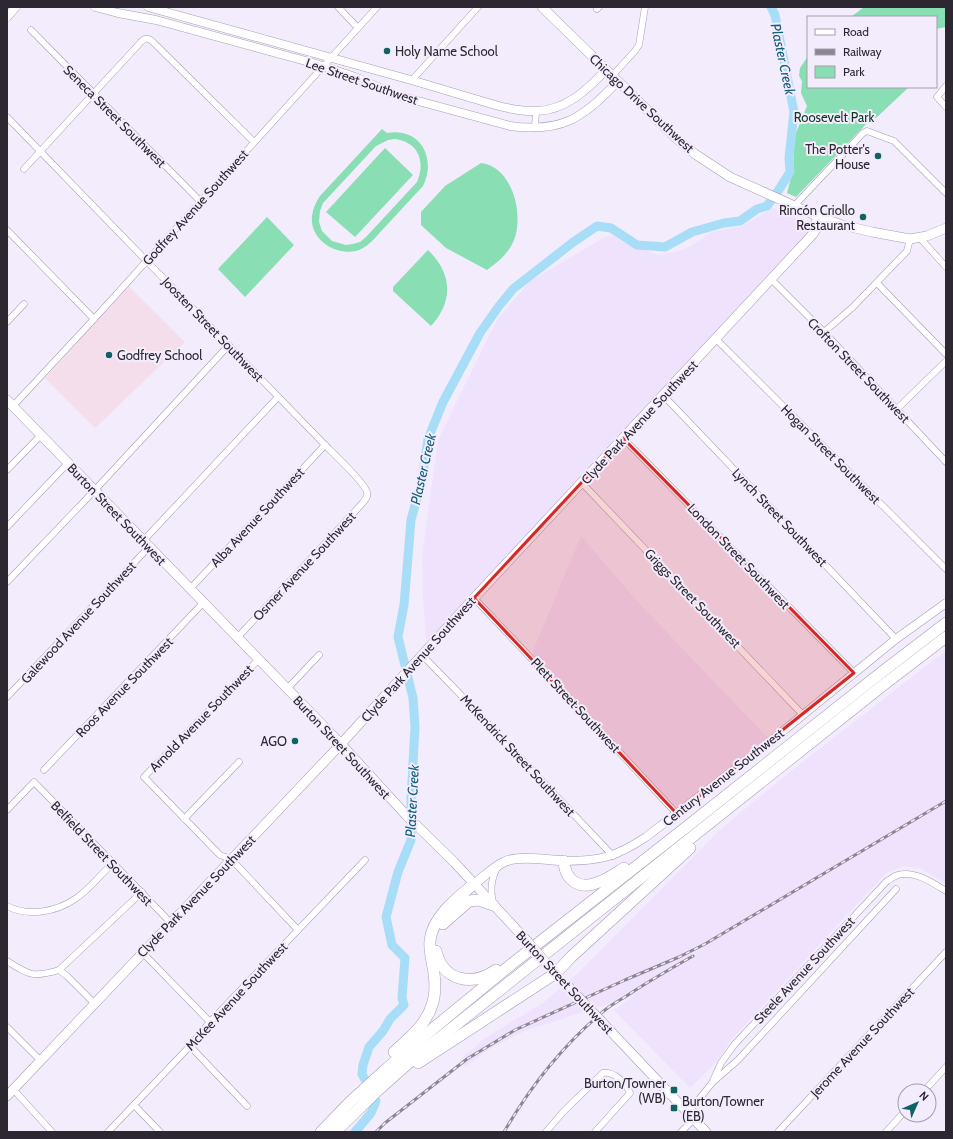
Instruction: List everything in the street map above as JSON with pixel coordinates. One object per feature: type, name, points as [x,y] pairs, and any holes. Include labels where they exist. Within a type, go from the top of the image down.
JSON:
[{"type":"highway","points":[[335,1132],[435,1026],[512,963],[882,672],[946,624]]},
{"type":"highway","points":[[385,1079],[946,638]]},
{"type":"highway","points":[[915,661],[946,643]]},
{"type":"highway","points":[[321,1132],[350,1102],[385,1079],[476,1026],[577,952],[669,866],[711,830],[752,790]]},
{"type":"highway","points":[[564,861],[566,873],[573,882],[584,885],[594,884],[612,875],[677,834]]},
{"type":"highway","points":[[385,1079],[393,1054],[420,1027],[433,1004],[436,987],[430,945],[431,934],[435,925],[448,908],[474,884]]},
{"type":"highway","points":[[493,905],[479,900],[469,901],[452,914],[437,934],[435,947],[437,957],[441,965],[448,972],[458,978],[467,980],[481,978],[501,966],[512,963]]},
{"type":"main road","name":"Chicago Drive Southwest","points":[[542,7],[677,139],[695,154],[730,177],[817,216],[862,230],[910,239],[920,238],[946,228]]},
{"type":"main road","name":"Clyde Park Avenue Southwest","points":[[10,1092],[341,744],[474,598],[813,234],[816,229],[817,216]]},
{"type":"main road","name":"Burton Street Southwest","points":[[10,403],[341,744],[418,828],[474,884],[706,1132]]},
{"type":"main road","name":"Century Avenue Southwest","points":[[474,884],[506,861],[514,859],[564,861]]},
{"type":"street","name":"Lee Street Southwest","points":[[95,7],[156,20],[323,66],[359,78],[396,95],[510,126],[535,128],[551,127],[579,116],[595,104],[612,76]]},
{"type":"street","name":"Lee Street Southwest","points":[[148,7],[165,9],[496,105],[523,110],[536,111],[552,109],[570,102],[593,84],[612,76]]},
{"type":"street","points":[[338,7],[358,28]]},
{"type":"street","name":"Godfrey Avenue Southwest","points":[[10,403],[94,319],[377,7]]},
{"type":"street","points":[[412,80],[478,7]]},
{"type":"street","points":[[612,76],[639,45],[645,7]]},
{"type":"street","name":"Seneca Street Southwest","points":[[31,30],[200,201]]},
{"type":"street","points":[[24,169],[144,39],[149,39],[254,142]]},
{"type":"street","points":[[946,86],[938,94],[938,99],[946,107]]},
{"type":"street","points":[[535,128],[536,111]]},
{"type":"street","name":"Joosten Street Southwest","points":[[7,117],[229,345],[359,481],[367,492]]},
{"type":"street","points":[[790,204],[862,133],[867,131],[894,141],[946,193]]},
{"type":"street","points":[[7,230],[94,319]]},
{"type":"street","points":[[920,238],[946,267]]},
{"type":"street","points":[[824,332],[853,307],[907,251],[910,239]]},
{"type":"street","name":"Crofton Street Southwest","points":[[771,279],[824,332],[946,462]]},
{"type":"street","points":[[877,283],[946,354]]},
{"type":"street","points":[[7,322],[24,304]]},
{"type":"street","name":"Hogan Street Southwest","points":[[716,339],[946,569]]},
{"type":"street","points":[[7,582],[94,491],[229,345]]},
{"type":"street","points":[[896,410],[946,361]]},
{"type":"street","name":"Lynch Street Southwest","points":[[663,395],[896,639]]},
{"type":"street","name":"Galewood Avenue Southwest","points":[[7,697],[278,397]]},
{"type":"street","points":[[7,470],[41,435]]},
{"type":"street","name":"London Street Southwest","points":[[623,438],[854,673]]},
{"type":"street","name":"Alba Avenue Southwest","points":[[190,589],[325,445]]},
{"type":"street","points":[[7,527],[68,463]]},
{"type":"street","name":"Griggs Street Southwest","points":[[582,483],[803,715]]},
{"type":"street","name":"Osmer Avenue Southwest","points":[[237,638],[359,507],[367,497],[367,492]]},
{"type":"street","name":"Plett Street Southwest","points":[[474,598],[584,713],[677,814]]},
{"type":"street","name":"Roos Avenue Southwest","points":[[44,770],[203,603]]},
{"type":"street","name":"Century Avenue Southwest","points":[[564,861],[584,861],[613,856],[638,842],[677,814],[803,715],[896,639],[946,603]]},
{"type":"street","points":[[287,689],[319,655]]},
{"type":"street","name":"McKendrick Street Southwest","points":[[420,658],[458,692],[613,856]]},
{"type":"street","name":"Arnold Avenue Southwest","points":[[184,819],[144,776],[258,660]]},
{"type":"street","points":[[239,762],[184,819],[220,855],[231,859],[298,930]]},
{"type":"street","name":"Belfield Street Southwest","points":[[7,810],[34,782],[171,923]]},
{"type":"street","name":"McKee Avenue Southwest","points":[[108,1132],[190,1046],[210,1022],[232,1001],[365,860]]},
{"type":"street","points":[[7,906],[13,909],[30,912],[40,912],[57,908],[76,898],[113,862]]},
{"type":"street","points":[[493,905],[491,892],[492,877],[499,865]]},
{"type":"street","name":"Steele Avenue Southwest","points":[[681,1132],[712,1083],[721,1063],[734,1045],[887,881],[898,875],[914,874],[946,890]]},
{"type":"street","points":[[712,1083],[738,1060],[896,889]]},
{"type":"street","points":[[7,961],[23,972],[33,975],[41,975],[59,970],[142,892]]},
{"type":"street","points":[[142,952],[210,1022]]},
{"type":"street","name":"Jerome Avenue Southwest","points":[[778,1132],[946,952]]},
{"type":"street","points":[[59,970],[68,976],[94,1003]]},
{"type":"street","points":[[7,1027],[40,1060]]},
{"type":"street","points":[[190,1046],[247,1106]]},
{"type":"street","points":[[931,1083],[946,1067]]},
{"type":"street","points":[[546,1132],[563,1112],[603,1073],[608,1073],[614,1075],[628,1088],[630,1093],[595,1132]]},
{"type":"street","points":[[10,1092],[52,1132]]},
{"type":"street","points":[[134,1105],[160,1132]]},
{"type":"street","points":[[886,1132],[897,1120]]},
{"type":"highlighted area","points":[[623,438],[854,673],[677,814],[474,598]]},
{"type":"shaded area","points":[[773,208],[809,224],[810,231],[431,638],[426,639],[422,557],[438,440],[497,320],[529,282],[605,237],[615,236],[623,242],[658,255],[684,250],[714,231],[741,227]]},
{"type":"shaded area","points":[[128,286],[185,342],[95,428],[45,378]]},
{"type":"shaded area","points":[[581,536],[638,602],[768,737],[678,806],[673,805],[532,653]]},
{"type":"shaded area","points":[[946,651],[946,884],[922,869],[904,866],[886,873],[730,1041],[719,1059],[690,1088],[614,1010],[636,995],[527,1030],[489,1049],[465,1067],[460,1060],[485,1038],[543,1003],[577,974],[721,829],[790,772]]},
{"type":"green space","points":[[864,7],[946,7],[946,27],[937,29],[937,16],[852,16]]},
{"type":"green space","name":"Roosevelt Park","points":[[807,58],[807,88],[908,88],[876,118],[872,118],[796,197],[787,193],[794,166],[793,140],[807,106],[801,93],[802,81],[799,76],[800,68]]},
{"type":"green space","points":[[382,129],[387,133],[399,132],[409,135],[417,140],[423,147],[428,165],[427,175],[423,186],[375,238],[363,248],[346,252],[337,250],[321,241],[312,225],[313,210],[320,196]],"holes":[[[395,139],[403,141],[414,148],[418,154],[421,167],[417,182],[360,242],[346,245],[332,241],[322,231],[319,222],[320,211],[323,203],[376,146],[388,140]]]},
{"type":"green space","points":[[385,148],[413,175],[355,237],[326,212]]},
{"type":"green space","points":[[481,163],[492,166],[501,173],[508,183],[513,194],[518,218],[517,230],[512,245],[503,257],[487,270],[446,248],[421,225],[421,212],[445,186]]},
{"type":"green space","points":[[267,217],[294,245],[245,297],[218,269]]},
{"type":"green space","points":[[428,250],[442,268],[446,278],[447,287],[444,307],[431,326],[393,291],[393,287]]},
{"type":"waterway","name":"Plaster Creek","points":[[355,1132],[371,1113],[376,1101],[362,1074],[363,1065],[369,1047],[383,1031],[390,1019],[404,1005],[402,998],[405,958],[392,945],[386,917],[398,872],[411,840],[411,800],[415,727],[413,698],[398,637],[404,605],[411,520],[422,480],[428,439],[443,402],[480,333],[499,306],[513,289],[572,243],[597,226],[611,228],[637,245],[665,247],[692,232],[724,223],[740,221],[757,209],[767,206],[790,172],[789,158],[794,112],[775,15],[771,7]]},
{"type":"railway","points":[[376,1132],[385,1123],[467,1059],[515,1030],[705,944],[946,801]]},
{"type":"railway","points":[[504,1132],[525,1099],[549,1067],[590,1023],[612,1005],[693,956]]},
{"type":"place","name":"Holy Name School","points":[[387,51]]},
{"type":"place","name":"The Potter's House","points":[[878,156]]},
{"type":"place","name":"Rincón Criollo Restaurant","points":[[863,217]]},
{"type":"place","name":"Godfrey School","points":[[109,355]]},
{"type":"place","name":"AGO","points":[[295,741]]},
{"type":"place","name":"Burton/Towner (WB)","points":[[674,1090]]},
{"type":"place","name":"Burton/Towner (EB)","points":[[674,1108]]}]
